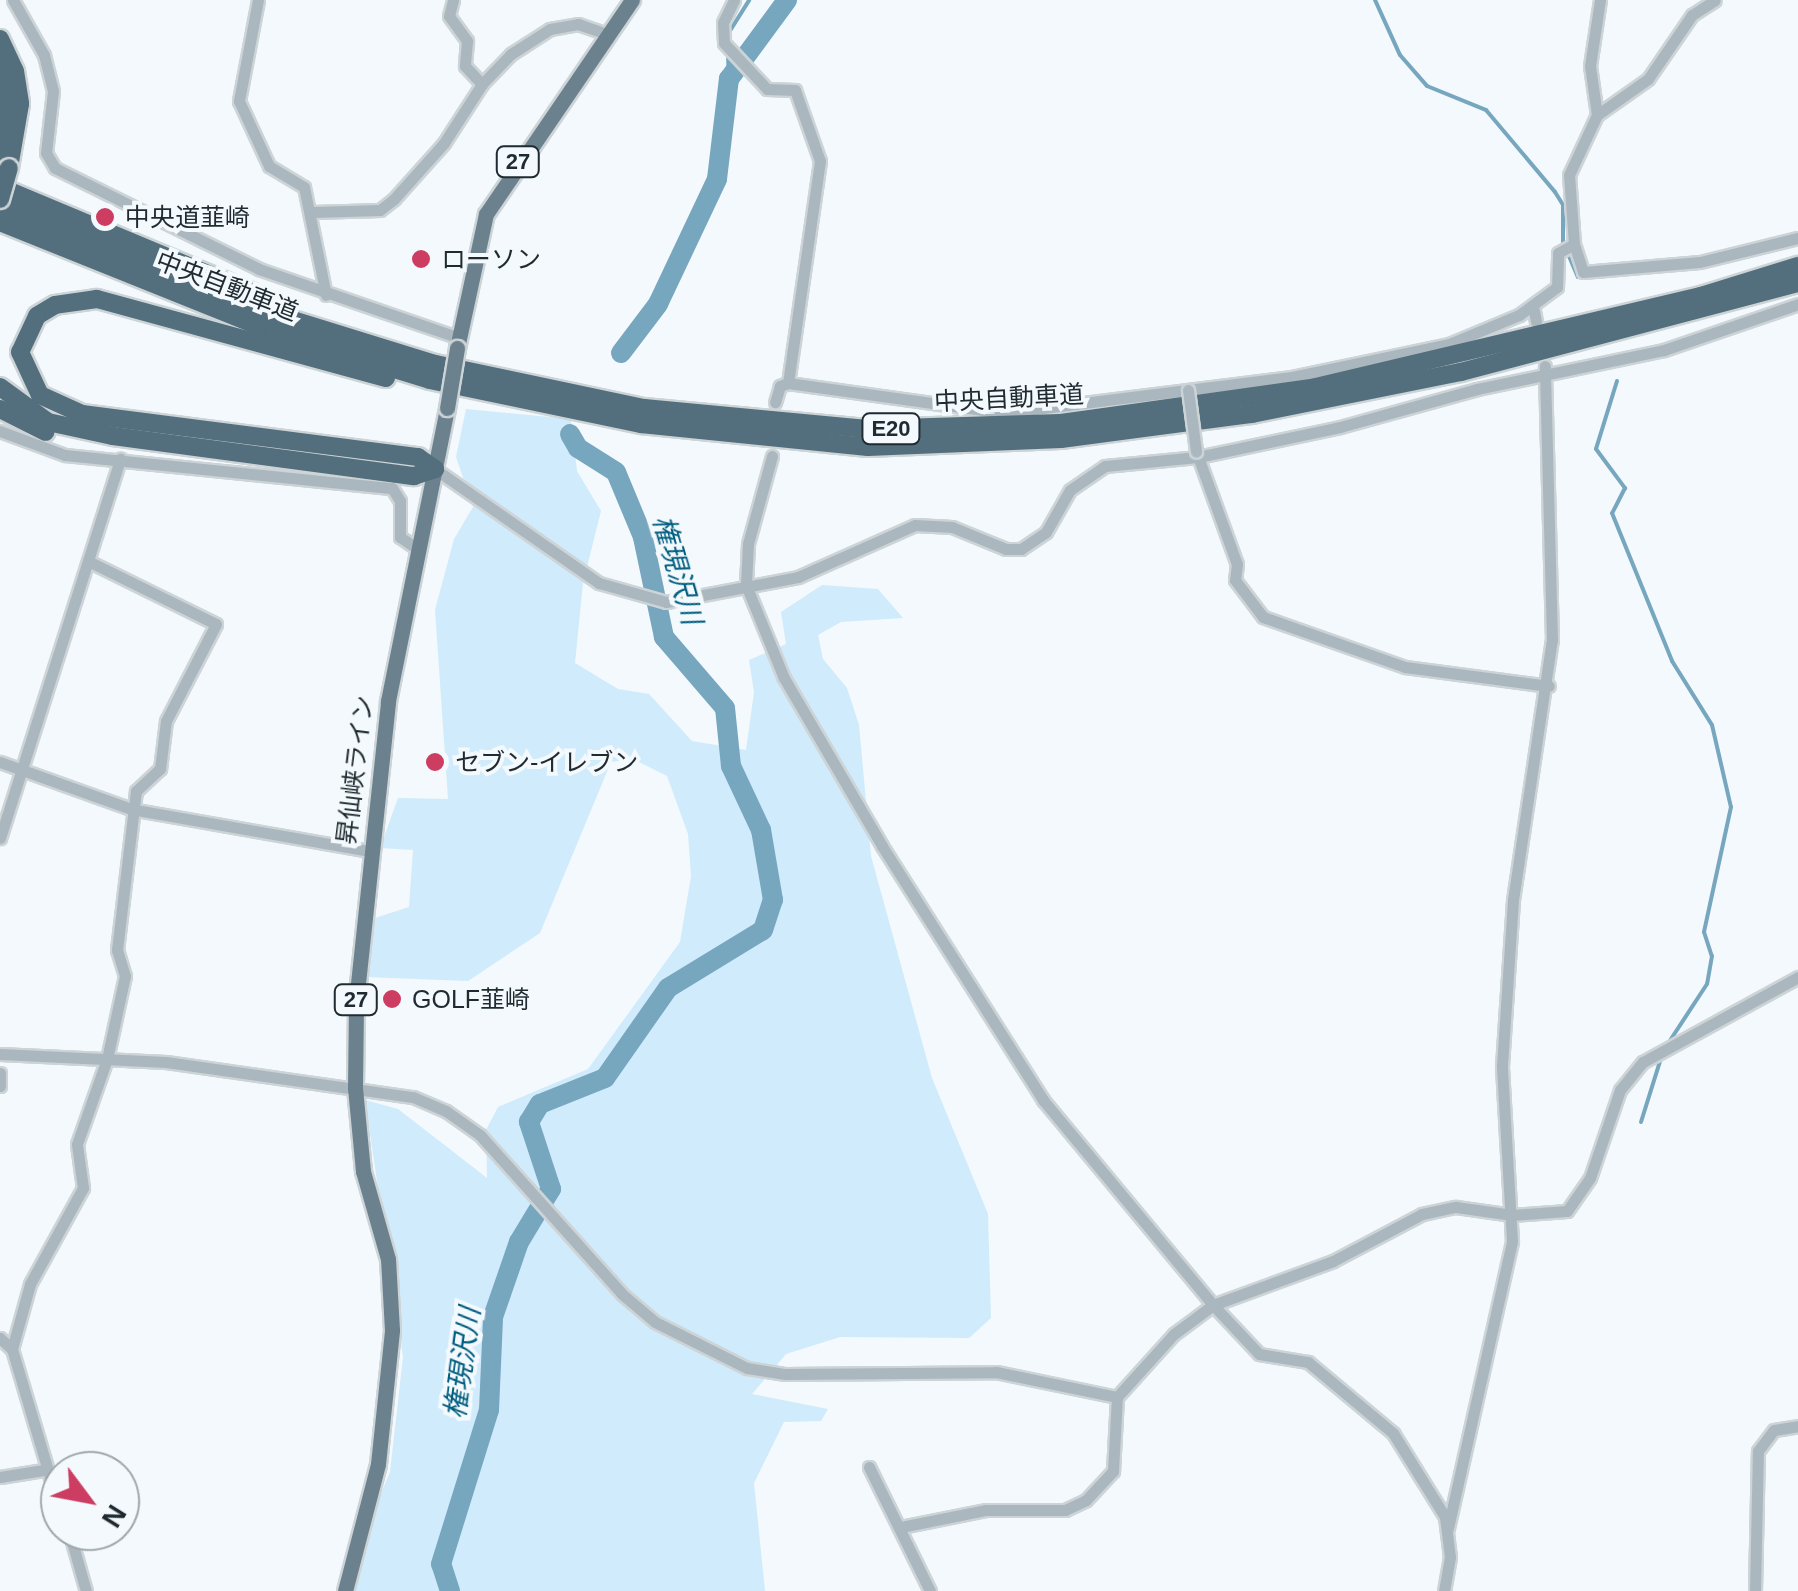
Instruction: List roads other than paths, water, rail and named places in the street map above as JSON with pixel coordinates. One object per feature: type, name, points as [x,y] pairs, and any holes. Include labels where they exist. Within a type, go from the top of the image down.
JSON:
[{"type":"highway","points":[[0,39],[16,70],[20,104],[4,162]]},
{"type":"highway","points":[[0,64],[9,103],[0,201]]},
{"type":"highway","points":[[0,186],[394,351]]},
{"type":"highway","name":"中央自動車道","points":[[0,201],[213,290],[394,351],[570,396],[714,416],[867,430],[1062,422],[1316,387],[1701,296],[1798,266]]},
{"type":"highway","name":"中央自動車道","points":[[0,222],[274,332],[490,395],[641,424],[793,442],[960,446],[1061,440],[1358,395],[1798,283]]},
{"type":"highway","points":[[434,469],[414,476],[286,447],[55,406],[26,376],[20,352],[27,330],[54,304],[97,300],[261,348],[490,395]]},
{"type":"highway","points":[[0,371],[39,407],[90,424],[286,447]]},
{"type":"highway","points":[[0,387],[48,422],[286,447]]},
{"type":"highway","points":[[0,409],[53,435],[286,447]]},
{"type":"main road","name":"昇仙峡ライン","points":[[345,1591],[378,1464],[392,1330],[388,1259],[363,1170],[354,1088],[370,852],[416,547],[486,214],[632,0]]},
{"type":"street","points":[[13,0],[44,55],[53,91],[46,154],[54,168],[171,230],[326,295],[458,343]]},
{"type":"street","points":[[258,0],[239,101],[269,166],[304,187],[313,212],[326,295]]},
{"type":"street","points":[[454,0],[449,16],[467,40],[465,66],[482,84]]},
{"type":"street","points":[[734,0],[723,24],[724,43],[767,88],[795,90],[820,161],[809,204],[812,244],[788,384]]},
{"type":"street","points":[[1597,115],[1590,66],[1600,0]]},
{"type":"street","points":[[1715,0],[1692,15],[1648,80],[1597,115],[1570,174],[1574,244],[1584,272],[1700,262],[1798,238]]},
{"type":"street","points":[[313,212],[380,210],[394,200],[444,143],[482,84],[510,54],[550,30],[578,24],[607,34]]},
{"type":"street","points":[[776,402],[780,386],[788,384],[1003,413],[1292,377],[1388,358],[1449,344],[1532,306],[1558,287],[1558,253],[1574,244]]},
{"type":"street","points":[[434,469],[599,583],[666,602],[798,577],[915,525],[952,527],[1006,549],[1021,548],[1046,532],[1070,490],[1087,474],[1122,464],[1197,454],[1544,371],[1664,350],[1798,304]]},
{"type":"street","points":[[1532,306],[1536,322]]},
{"type":"street","points":[[1444,1591],[1448,1528],[1466,1466],[1486,1335],[1507,1270],[1512,1215],[1502,1066],[1513,900],[1549,686],[1544,371]]},
{"type":"street","points":[[1188,388],[1197,454],[1236,564],[1235,580],[1263,617],[1406,668],[1549,686]]},
{"type":"street","points":[[0,432],[65,454],[392,488],[400,501],[400,537],[416,547]]},
{"type":"street","points":[[772,456],[748,544],[746,585],[784,678],[1029,1080],[1213,1305],[1259,1354],[1308,1362],[1393,1433],[1448,1528]]},
{"type":"street","points":[[0,838],[120,459]]},
{"type":"street","points":[[40,1458],[12,1349],[30,1284],[84,1188],[77,1144],[107,1059],[125,976],[117,950],[131,808],[136,791],[160,769],[166,721],[216,624],[90,562]]},
{"type":"street","points":[[0,762],[131,808],[370,852]]},
{"type":"street","points":[[901,1528],[986,1510],[1065,1510],[1086,1500],[1114,1471],[1117,1397],[1174,1334],[1213,1305],[1333,1261],[1437,1209],[1551,1216],[1579,1200],[1605,1123],[1643,1062],[1798,976]]},
{"type":"street","points":[[0,1054],[107,1059],[413,1097],[454,1116],[655,1322],[747,1368],[815,1375],[996,1372],[1117,1397]]},
{"type":"street","points":[[0,1073],[0,1086]]},
{"type":"street","points":[[0,1338],[12,1349]]},
{"type":"street","points":[[1754,1591],[1758,1452],[1774,1430],[1798,1426]]},
{"type":"street","points":[[869,1467],[930,1591]]},
{"type":"street","points":[[0,1478],[40,1471]]},
{"type":"street","points":[[75,1551],[86,1591]]},
{"type":"waterway","points":[[728,34],[749,0]]},
{"type":"waterway","name":"権現沢川","points":[[621,353],[658,304],[717,179],[729,79],[787,0]]},
{"type":"waterway","points":[[1375,0],[1400,55],[1427,86],[1486,110],[1555,192],[1563,205],[1563,242],[1578,277]]},
{"type":"waterway","points":[[728,54],[729,79]]},
{"type":"waterway","points":[[1617,381],[1596,449],[1625,488],[1612,513],[1672,661],[1712,725],[1731,807],[1704,932],[1712,956],[1707,984],[1669,1042]]},
{"type":"waterway","name":"権現沢川","points":[[450,1591],[441,1564],[489,1410],[493,1317],[519,1242],[551,1189],[529,1122],[540,1104],[605,1078],[668,988],[763,930],[773,900],[761,830],[731,766],[725,708],[664,637],[643,537],[616,472],[578,448],[570,434]]},
{"type":"waterway","points":[[1641,1122],[1662,1055]]},
{"type":"place","name":"中央道韮崎","points":[[105,217]]},
{"type":"place","name":"ローソン","points":[[421,259]]},
{"type":"place","name":"セブン-イレブン","points":[[435,762]]},
{"type":"place","name":"GOLF韮崎","points":[[392,999]]}]
